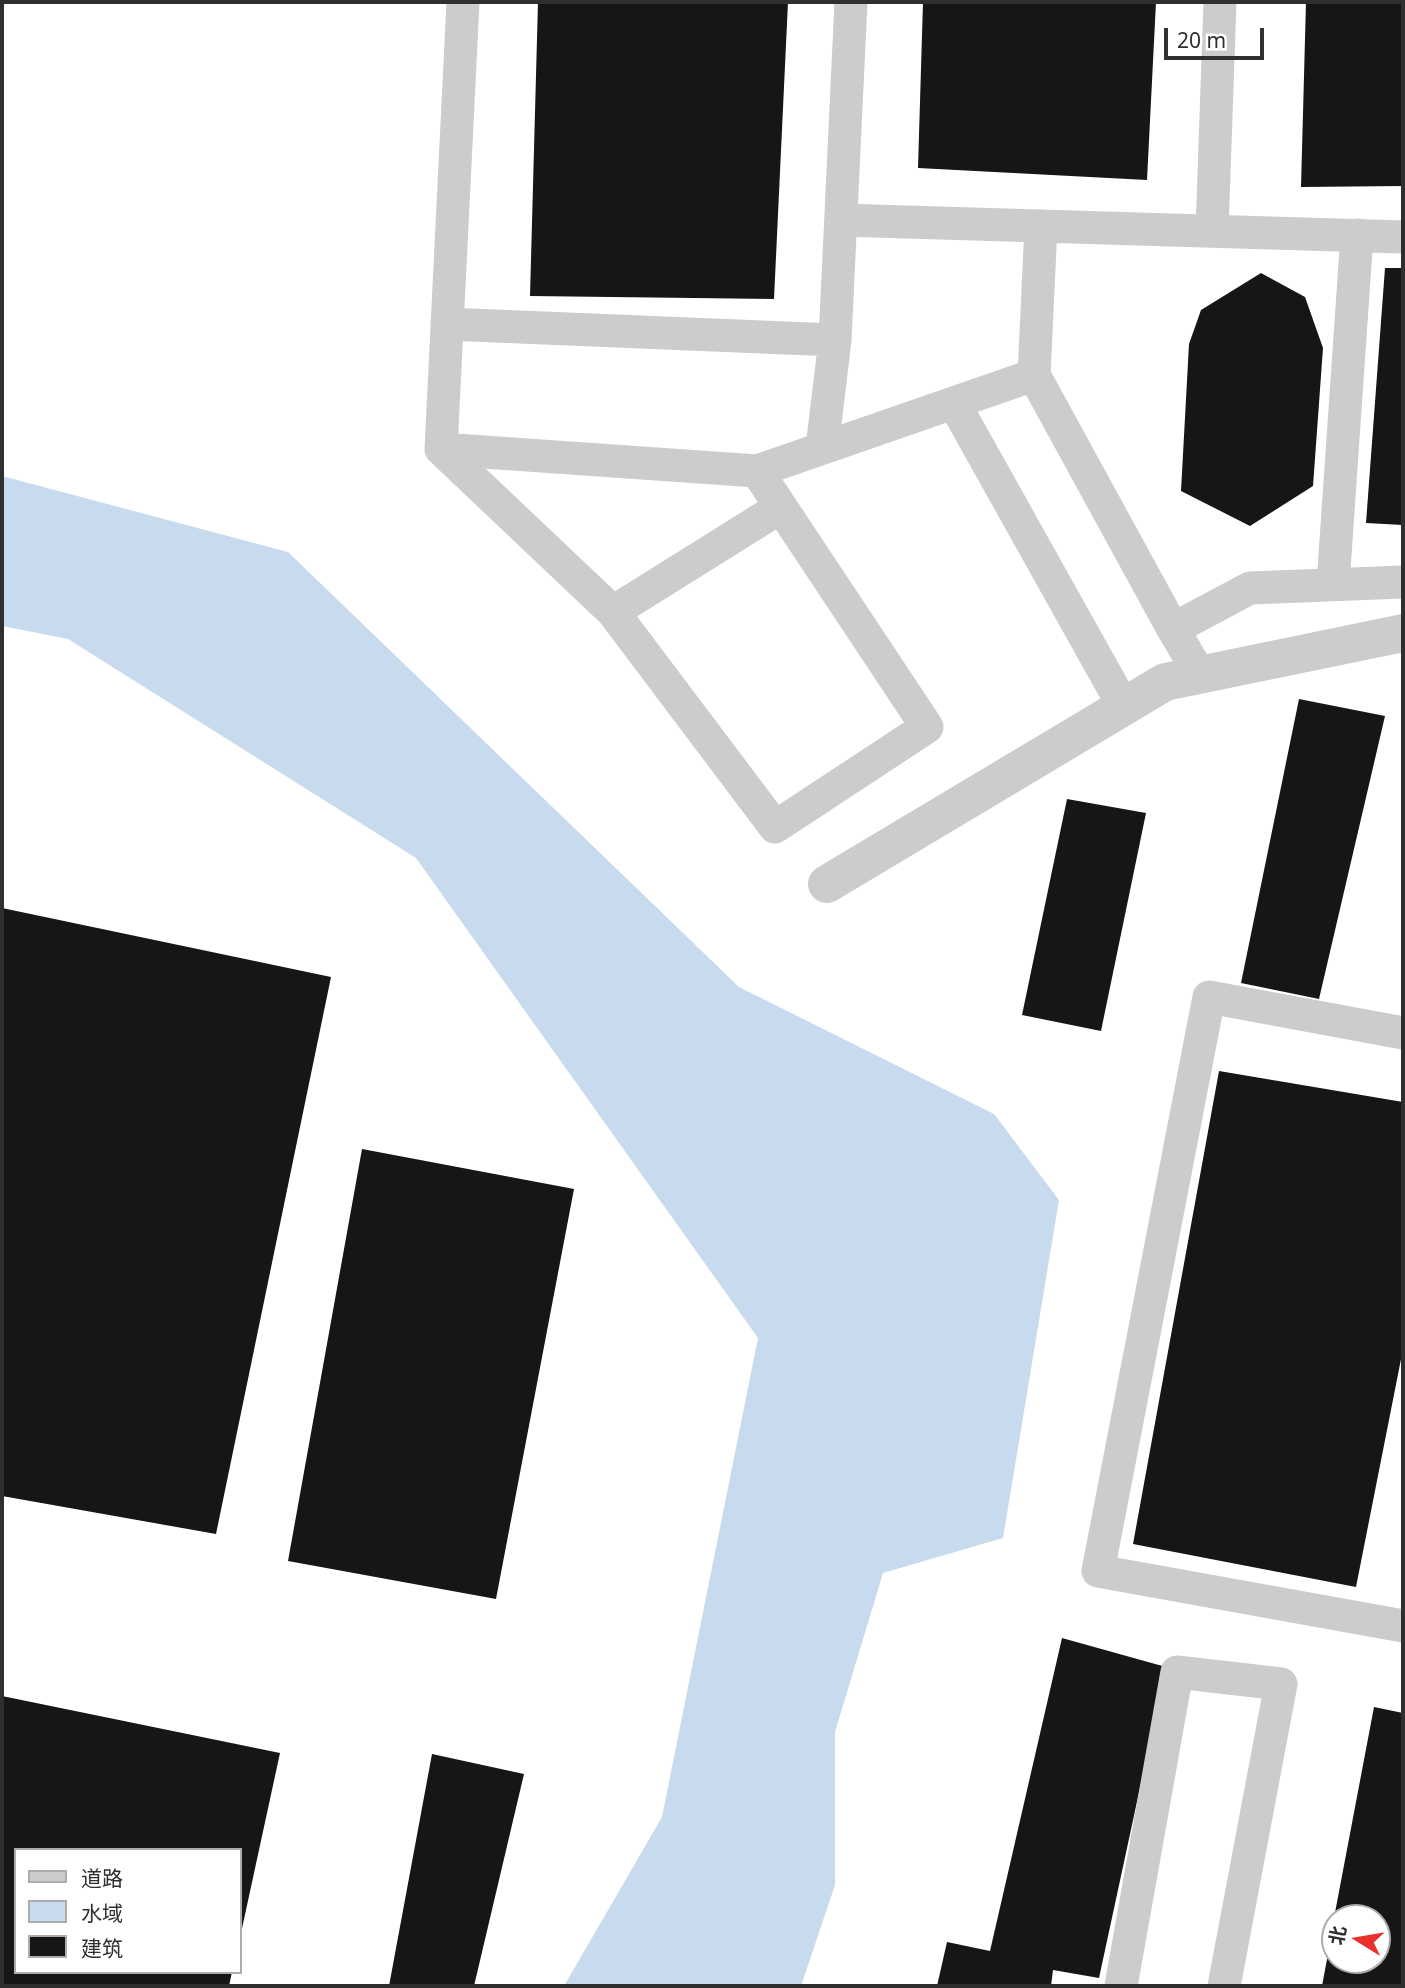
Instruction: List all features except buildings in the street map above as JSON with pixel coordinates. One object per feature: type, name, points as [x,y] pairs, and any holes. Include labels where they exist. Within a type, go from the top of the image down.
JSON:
[{"type":"street","points":[[463,2],[441,449],[613,612],[775,827],[927,727],[757,471]]},
{"type":"street","points":[[822,448],[835,340],[851,2]]},
{"type":"street","points":[[1212,231],[1220,2]]},
{"type":"street","points":[[841,220],[1403,237]]},
{"type":"street","points":[[1041,226],[1034,375],[1199,675]]},
{"type":"street","points":[[1333,584],[1357,235]]},
{"type":"street","points":[[447,324],[835,340]]},
{"type":"street","points":[[441,449],[757,471],[1034,375]]},
{"type":"street","points":[[954,403],[1124,706]]},
{"type":"street","points":[[613,612],[781,507]]},
{"type":"street","points":[[1172,629],[1250,587],[1403,582]]},
{"type":"street","points":[[827,884],[1165,682],[1403,633]]},
{"type":"street","points":[[1403,1033],[1209,998],[1098,1571],[1403,1626]]},
{"type":"street","points":[[1121,1986],[1178,1672],[1281,1684],[1224,1986]]},
{"type":"water","points":[[2,476],[288,552],[739,987],[994,1114],[1059,1200],[1003,1538],[883,1573],[835,1732],[835,1885],[801,1986],[564,1986],[662,1817],[758,1338],[416,858],[68,639],[2,626]]}]
